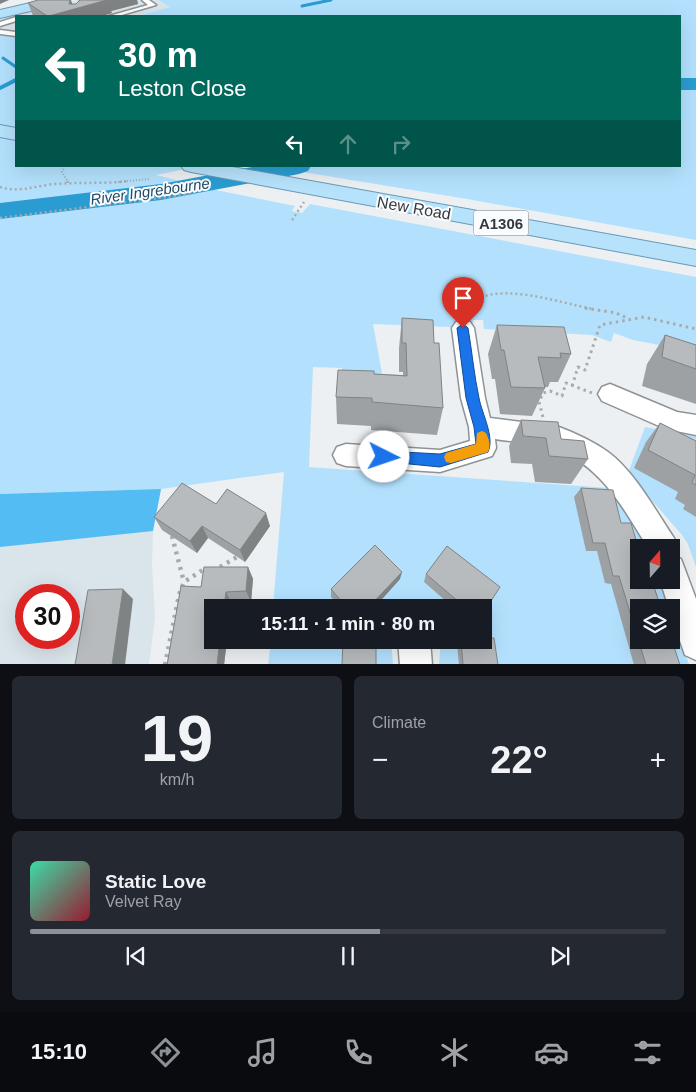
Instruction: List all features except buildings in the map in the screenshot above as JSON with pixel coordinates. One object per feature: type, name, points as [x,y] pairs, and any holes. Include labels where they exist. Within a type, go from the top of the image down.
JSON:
[{"type":"main road","points":[[23,15],[60,0]]},
{"type":"main road","points":[[0,14],[15,16]]},
{"type":"main road","points":[[0,131],[15,134]]},
{"type":"main road","name":"New Road","points":[[196,167],[696,258]]},
{"type":"street","points":[[463,328],[472,398],[490,428]]},
{"type":"street","points":[[602,390],[675,422],[696,425]]},
{"type":"street","points":[[490,428],[559,438],[599,460],[628,492],[658,539]]},
{"type":"street","points":[[346,455],[440,461],[483,448],[490,428]]},
{"type":"street","points":[[678,589],[696,644]]},
{"type":"street","points":[[415,649],[416,664]]},
{"type":"lane","points":[[116,15],[153,5],[146,0]]},
{"type":"lane","points":[[0,24],[15,18]]},
{"type":"lane","points":[[0,32],[15,34]]},
{"type":"path","points":[[64,167],[62,172],[68,183]]},
{"type":"path","points":[[0,187],[9,190],[24,190],[53,184],[112,183],[149,179]]},
{"type":"path","points":[[0,218],[192,194],[204,190],[210,184]]},
{"type":"path","points":[[292,220],[309,188]]},
{"type":"path","points":[[463,328],[458,323],[461,314],[471,301],[485,294],[532,294],[564,304],[616,313],[629,319]]},
{"type":"path","points":[[572,386],[578,367],[584,370],[600,325],[644,317],[696,329]]},
{"type":"path","points":[[543,393],[550,391],[562,396],[566,383],[593,393],[602,390]]},
{"type":"path","points":[[532,433],[530,422],[545,424],[539,402],[543,393],[542,386]]},
{"type":"path","points":[[530,401],[539,402]]},
{"type":"path","points":[[172,536],[184,582]]},
{"type":"path","points":[[165,664],[178,595],[184,582],[208,567],[220,567],[237,557]]},
{"type":"path","points":[[220,567],[226,571]]},
{"type":"shaded area","points":[[77,0],[158,0],[170,7],[142,15],[16,15]]},
{"type":"shaded area","points":[[158,0],[696,0],[696,240],[467,199],[272,167],[681,167],[681,15],[142,15],[170,7]]},
{"type":"shaded area","points":[[15,15],[15,37],[0,35],[0,19]]},
{"type":"shaded area","points":[[0,35],[15,37],[15,167],[195,167],[156,175],[216,190],[295,206],[292,211],[302,213],[310,204],[696,277],[696,352],[633,340],[614,333],[611,342],[592,335],[484,329],[483,320],[473,320],[474,328],[373,324],[383,379],[341,377],[342,368],[313,367],[309,467],[609,488],[645,539],[630,539],[630,589],[662,589],[666,599],[630,599],[630,649],[680,649],[680,640],[689,664],[439,664],[440,649],[492,649],[492,599],[274,599],[284,472],[161,489],[0,494]]},
{"type":"shaded area","points":[[645,427],[696,436],[696,567],[688,544],[682,535],[628,473]]},
{"type":"shaded area","points":[[161,489],[153,531],[152,564],[155,618],[149,664],[0,664],[0,494]]},
{"type":"shaded area","points":[[161,489],[153,531],[0,547],[0,494]]},
{"type":"shaded area","points":[[270,649],[392,649],[393,664],[268,664]]},
{"type":"waterway","points":[[302,6],[331,0]]},
{"type":"waterway","points":[[3,58],[15,66]]},
{"type":"waterway","points":[[0,88],[15,80]]},
{"type":"waterway","name":"River Ingrebourne","points":[[681,84],[696,84]]},
{"type":"waterway","name":"River Ingrebourne","points":[[0,211],[161,192],[294,167]]},
{"type":"slow traffic","points":[[451,457],[483,448],[482,437]]},
{"type":"route","points":[[384,457],[440,461],[483,448],[481,427],[472,398],[463,328]]}]
